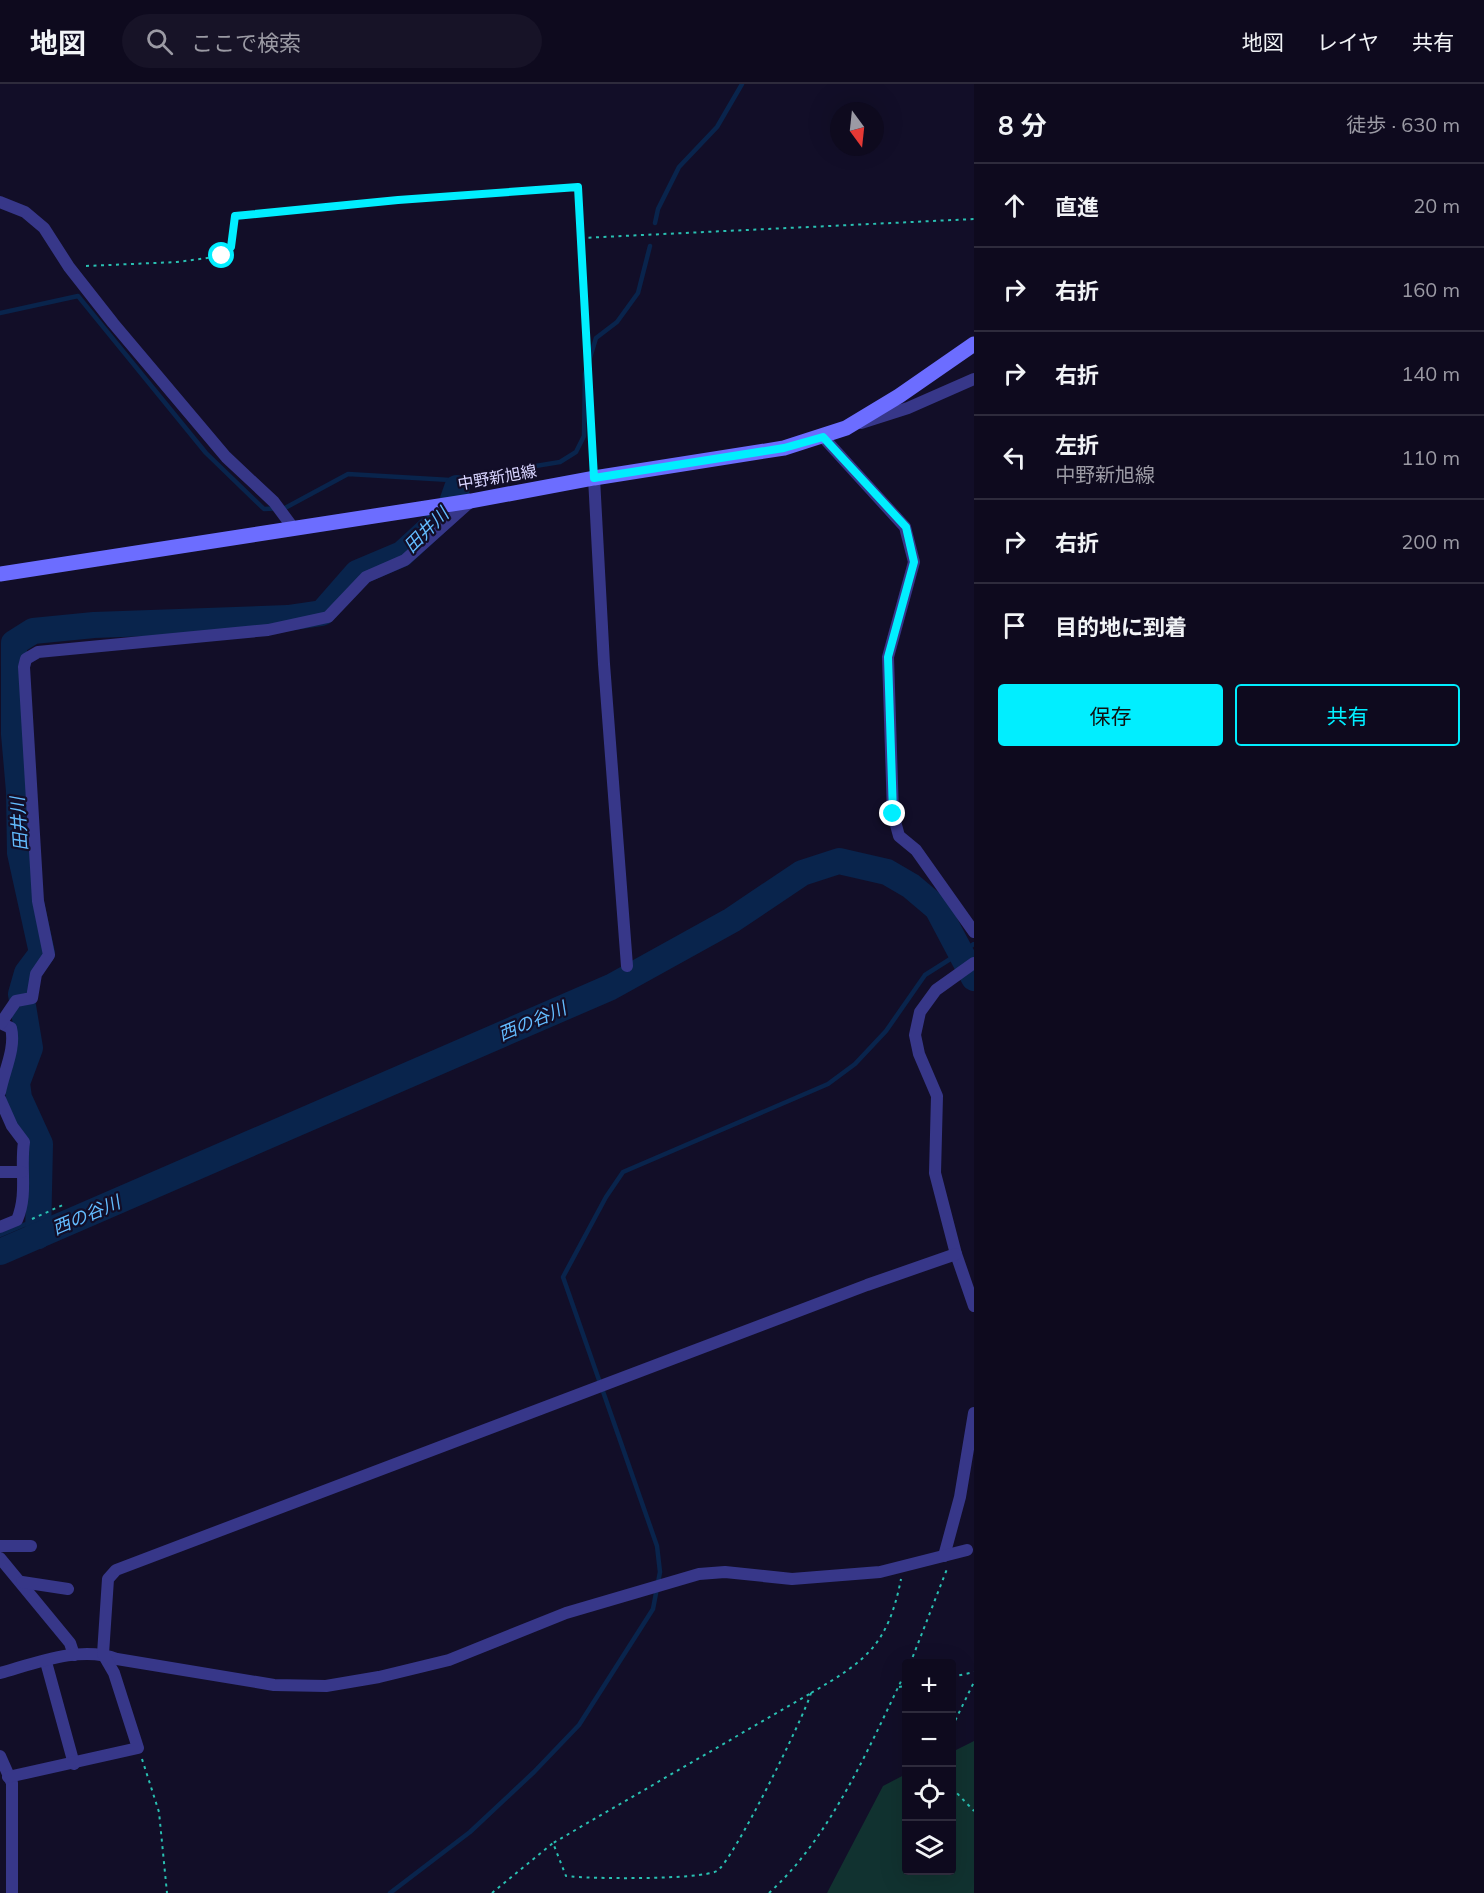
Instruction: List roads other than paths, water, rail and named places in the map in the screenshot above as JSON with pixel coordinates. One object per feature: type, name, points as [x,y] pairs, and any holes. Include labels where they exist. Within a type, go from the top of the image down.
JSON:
[{"type":"main road","name":"中野新旭線","points":[[0,574],[471,501],[594,478],[784,448],[846,428],[899,396],[974,344]]},
{"type":"street","points":[[0,202],[25,212],[44,228],[69,267],[226,457],[274,502],[294,529]]},
{"type":"street","points":[[846,428],[908,408],[974,379]]},
{"type":"street","points":[[823,437],[906,527],[914,562],[888,657],[893,814],[899,836],[916,850],[974,932]]},
{"type":"street","points":[[594,478],[604,664],[627,966]]},
{"type":"street","points":[[0,1092],[5,1064],[14,1040],[11,1028],[1,1023],[16,1001],[32,998],[36,974],[49,955],[38,901],[24,667],[26,659],[38,652],[268,630],[328,617],[366,577],[405,560],[471,501]]},
{"type":"street","points":[[974,963],[936,990],[920,1012],[915,1035],[919,1054],[937,1096],[935,1173],[974,1306]]},
{"type":"street","points":[[0,1099],[12,1126],[24,1142],[22,1172],[24,1203],[17,1220],[0,1227]]},
{"type":"street","points":[[0,1172],[22,1172]]},
{"type":"street","points":[[8,1777],[138,1748],[114,1673],[103,1654],[108,1579],[116,1570],[867,1285],[957,1254]]},
{"type":"street","points":[[949,1554],[974,1413]]},
{"type":"street","points":[[0,1546],[31,1546]]},
{"type":"street","points":[[0,1673],[74,1655],[103,1654],[117,1659],[274,1686],[327,1686],[449,1660],[566,1613],[699,1574],[725,1572],[792,1579],[880,1572],[967,1550]]},
{"type":"street","points":[[0,1558],[70,1643],[74,1655]]},
{"type":"street","points":[[22,1582],[68,1590]]},
{"type":"street","points":[[46,1662],[74,1764]]},
{"type":"street","points":[[0,1756],[12,1783],[12,1893]]},
{"type":"waterway","points":[[655,223],[658,209],[679,167],[717,127],[742,84]]},
{"type":"waterway","points":[[0,313],[78,296],[206,453],[264,509],[285,508],[348,474],[450,480],[560,462],[576,452],[584,436],[585,374],[596,338],[617,322],[638,293],[650,246]]},
{"type":"waterway","name":"田井川","points":[[38,1236],[40,1144],[19,1098],[17,1083],[30,1048],[21,994],[27,973],[42,953],[20,853],[19,791],[14,734],[14,643],[33,631],[94,625],[288,618],[322,613],[357,573],[402,554],[449,511],[457,488]]},
{"type":"waterway","name":"西の谷川","points":[[0,1252],[611,987],[732,920],[802,873],[839,861],[887,872],[911,886],[937,908],[974,978]]},
{"type":"waterway","points":[[390,1893],[470,1832],[534,1772],[579,1725],[653,1609],[660,1572],[657,1546],[563,1277],[606,1197],[623,1172],[828,1084],[855,1064],[886,1031],[925,975],[974,944]]},
{"type":"waterway","points":[[0,1235],[38,1219]]}]
